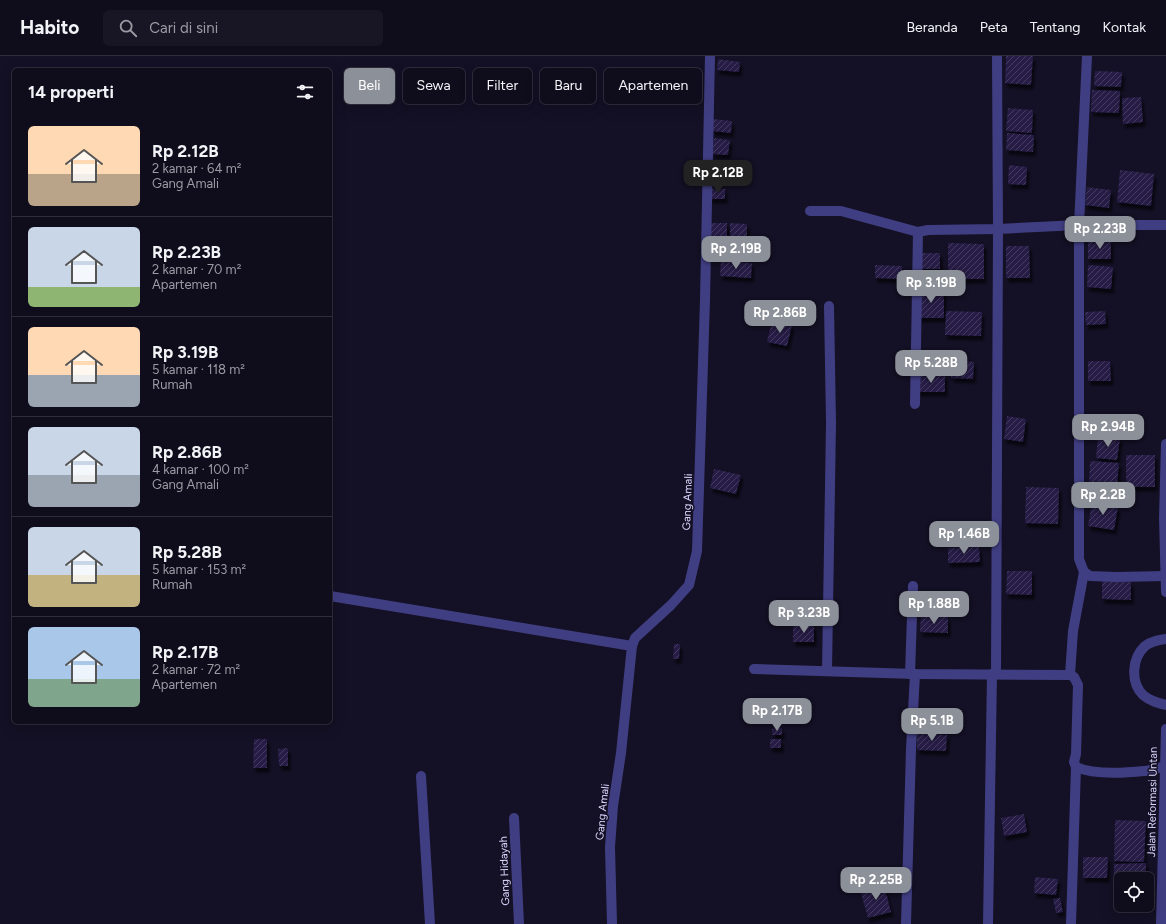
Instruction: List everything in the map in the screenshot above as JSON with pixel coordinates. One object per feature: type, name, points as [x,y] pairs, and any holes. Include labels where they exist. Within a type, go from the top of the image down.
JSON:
[{"type":"street","name":"Gang Amali","points":[[612,924],[611,840],[632,646],[635,638],[671,605],[689,585],[697,551],[705,293],[710,56]]},
{"type":"street","points":[[988,924],[994,674],[998,229],[997,56]]},
{"type":"street","points":[[1087,56],[1079,225],[1080,565],[1084,572],[1090,576],[1165,576]]},
{"type":"street","points":[[810,211],[841,211],[918,232],[928,230],[998,229],[1079,225],[1166,225]]},
{"type":"street","points":[[915,404],[918,232]]},
{"type":"street","points":[[827,671],[831,423],[829,306]]},
{"type":"street","points":[[1166,444],[1164,518],[1166,592]]},
{"type":"street","points":[[1070,675],[1073,631],[1084,572]]},
{"type":"street","points":[[906,924],[911,749],[913,586]]},
{"type":"street","points":[[332,596],[632,646]]},
{"type":"street","points":[[1166,639],[1156,640],[1145,647],[1137,657],[1134,670],[1136,683],[1143,694],[1154,702],[1166,705]]},
{"type":"street","points":[[754,669],[912,674],[1070,675],[1074,677],[1078,685],[1076,754],[1074,762],[1076,767],[1071,924]]},
{"type":"street","name":"Jalan Reformasi Untan","points":[[1161,924],[1166,729]]},
{"type":"street","points":[[1076,767],[1084,771],[1123,772],[1146,771],[1165,766]]},
{"type":"street","points":[[421,776],[430,924]]},
{"type":"street","name":"Gang Hidayah","points":[[514,818],[518,924]]},
{"type":"building","points":[[1006,56],[1033,56],[1031,85],[1005,83]]},
{"type":"building","points":[[718,59],[740,62],[739,72],[717,70]]},
{"type":"building","points":[[1095,71],[1122,72],[1121,87],[1094,86]]},
{"type":"building","points":[[1092,90],[1120,91],[1119,113],[1091,112]]},
{"type":"building","points":[[1141,97],[1143,122],[1123,124],[1122,98]]},
{"type":"building","points":[[1008,108],[1033,110],[1032,133],[1006,131]]},
{"type":"building","points":[[713,119],[732,121],[731,133],[712,131]]},
{"type":"building","points":[[1007,133],[1034,135],[1033,152],[1006,150]]},
{"type":"building","points":[[714,138],[730,140],[728,155],[712,154]]},
{"type":"building","points":[[720,162],[730,163],[731,175],[721,175]]},
{"type":"building","points":[[1009,165],[1027,167],[1026,185],[1008,184]]},
{"type":"building","points":[[1120,170],[1154,174],[1151,206],[1117,202]]},
{"type":"building","points":[[1087,187],[1111,190],[1109,208],[1085,205]]},
{"type":"building","points":[[710,189],[725,189],[725,199],[710,199]]},
{"type":"building","points":[[709,223],[727,223],[727,240],[709,240]]},
{"type":"building","points":[[730,223],[747,224],[747,254],[730,253]]},
{"type":"building","points":[[1088,240],[1111,240],[1111,259],[1088,259]]},
{"type":"building","points":[[948,243],[984,244],[984,279],[948,279]]},
{"type":"building","points":[[1006,246],[1029,246],[1030,278],[1006,278]]},
{"type":"building","points":[[918,253],[940,253],[940,269],[918,269]]},
{"type":"building","points":[[721,261],[752,263],[751,278],[720,276]]},
{"type":"building","points":[[875,265],[902,266],[902,279],[875,278]]},
{"type":"building","points":[[1088,265],[1113,267],[1111,289],[1087,287]]},
{"type":"building","points":[[920,273],[946,277],[945,288],[918,284]]},
{"type":"building","points":[[918,290],[944,291],[944,318],[917,318]]},
{"type":"building","points":[[946,311],[982,312],[981,336],[945,335]]},
{"type":"building","points":[[1105,311],[1106,324],[1086,325],[1085,312]]},
{"type":"building","points":[[772,321],[792,325],[787,346],[767,342]]},
{"type":"building","points":[[952,360],[974,362],[973,379],[951,378]]},
{"type":"building","points":[[1088,361],[1110,361],[1111,381],[1088,381]]},
{"type":"building","points":[[917,375],[945,375],[945,392],[917,392]]},
{"type":"building","points":[[1007,416],[1026,419],[1023,442],[1004,439]]},
{"type":"building","points":[[1098,436],[1120,438],[1117,460],[1096,458]]},
{"type":"building","points":[[1126,455],[1155,455],[1155,487],[1126,487]]},
{"type":"building","points":[[1090,461],[1119,463],[1117,484],[1089,483]]},
{"type":"building","points":[[714,469],[741,475],[736,494],[710,488]]},
{"type":"building","points":[[1026,487],[1059,488],[1058,524],[1025,523]]},
{"type":"building","points":[[1092,502],[1118,507],[1114,530],[1088,526]]},
{"type":"building","points":[[979,547],[980,562],[948,563],[948,548]]},
{"type":"building","points":[[1007,571],[1032,571],[1032,595],[1006,594]]},
{"type":"building","points":[[1102,581],[1131,582],[1131,600],[1102,599]]},
{"type":"building","points":[[921,616],[948,617],[948,633],[920,632]]},
{"type":"building","points":[[793,625],[814,625],[814,642],[793,642]]},
{"type":"building","points":[[674,644],[680,644],[679,659],[673,659]]},
{"type":"building","points":[[782,728],[782,735],[772,735],[772,729]]},
{"type":"building","points":[[917,734],[947,735],[946,751],[917,750]]},
{"type":"building","points":[[254,739],[267,739],[267,768],[253,768]]},
{"type":"building","points":[[770,739],[781,739],[781,748],[770,748]]},
{"type":"building","points":[[288,748],[288,766],[279,766],[278,749]]},
{"type":"building","points":[[1024,814],[1027,832],[1004,836],[1001,818]]},
{"type":"building","points":[[1115,820],[1146,821],[1144,862],[1114,861]]},
{"type":"building","points":[[1083,857],[1108,857],[1107,878],[1083,878]]},
{"type":"building","points":[[1146,863],[1146,872],[1114,872],[1114,864]]},
{"type":"building","points":[[1035,877],[1058,879],[1056,895],[1034,893]]},
{"type":"building","points":[[884,884],[891,912],[868,918],[860,890]]},
{"type":"building","points":[[1060,898],[1063,912],[1056,913],[1053,899]]}]
